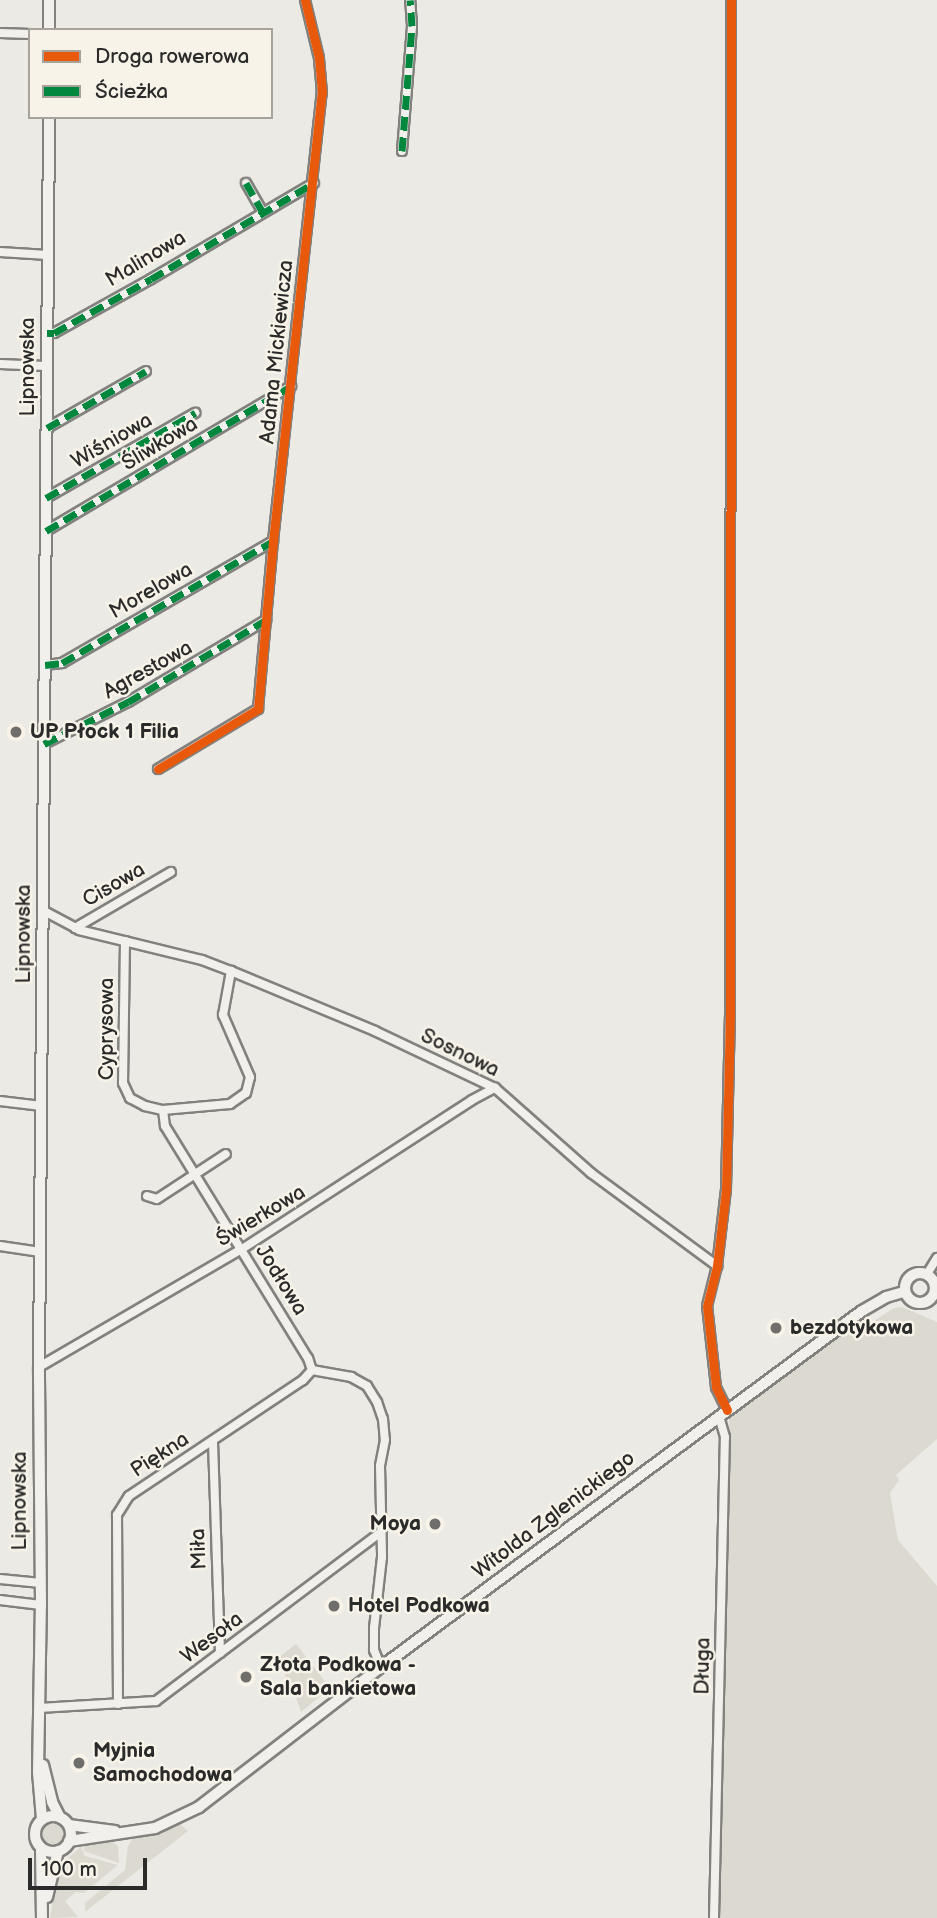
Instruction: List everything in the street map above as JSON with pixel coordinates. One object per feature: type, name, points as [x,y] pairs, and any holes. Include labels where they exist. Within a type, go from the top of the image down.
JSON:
[{"type":"main road","points":[[49,0],[49,28]]},
{"type":"main road","name":"Lipnowska","points":[[42,1819],[38,1772],[41,1605],[39,1367],[48,119]]},
{"type":"main road","points":[[927,1274],[935,1288],[933,1302],[912,1302],[904,1292],[910,1275],[927,1274]]},
{"type":"main road","name":"Witolda Zglenickiego","points":[[69,1842],[155,1828],[193,1811],[381,1667],[862,1311],[886,1297],[904,1292]]},
{"type":"main road","name":"Lipnowska","points":[[40,1750],[52,1802],[59,1816]]},
{"type":"main road","points":[[59,1816],[69,1825],[69,1842],[58,1851],[43,1918],[41,1848],[34,1831],[42,1819],[59,1816]]},
{"type":"main road","name":"Witolda Zglenickiego","points":[[69,1825],[122,1832]]},
{"type":"main road","points":[[41,1848],[58,1851]]},
{"type":"street","name":"Adama Mickiewicza","points":[[158,769],[258,709],[273,541],[322,93],[319,58],[305,0]]},
{"type":"street","points":[[402,151],[412,26],[410,0]]},
{"type":"street","points":[[723,1413],[716,1387],[707,1306],[717,1266],[726,1189],[730,1016],[731,0]]},
{"type":"street","points":[[0,33],[28,34]]},
{"type":"street","name":"Malinowa","points":[[47,333],[54,333],[151,279],[262,211],[314,183]]},
{"type":"street","points":[[246,184],[262,211]]},
{"type":"street","points":[[0,252],[48,255]]},
{"type":"street","points":[[0,364],[46,366]]},
{"type":"street","points":[[47,428],[146,371]]},
{"type":"street","name":"Śliwkowa","points":[[46,531],[291,386]]},
{"type":"street","name":"Wiśniowa","points":[[46,498],[195,413]]},
{"type":"street","name":"Morelowa","points":[[45,665],[62,663],[273,541]]},
{"type":"street","name":"Agrestowa","points":[[44,744],[128,702],[266,620]]},
{"type":"street","name":"Cisowa","points":[[75,928],[171,872]]},
{"type":"street","name":"Sosnowa","points":[[44,911],[75,928],[231,971],[375,1031],[495,1088],[591,1173],[717,1266]]},
{"type":"street","name":"Cyprysowa","points":[[125,941],[121,1030],[123,1083],[130,1098],[145,1106],[163,1110]]},
{"type":"street","points":[[163,1110],[230,1104],[246,1093],[250,1077],[223,1015],[231,971]]},
{"type":"street","name":"Świerkowa","points":[[39,1367],[242,1249],[472,1100],[495,1088]]},
{"type":"street","points":[[0,1101],[41,1106]]},
{"type":"street","name":"Jodłowa","points":[[163,1110],[165,1126],[308,1358],[312,1370]]},
{"type":"street","points":[[147,1196],[157,1199],[226,1154]]},
{"type":"street","points":[[0,1246],[41,1252]]},
{"type":"street","points":[[927,1274],[937,1258]]},
{"type":"street","points":[[312,1370],[351,1377],[367,1386],[383,1419],[385,1440],[380,1466],[382,1557],[374,1650],[381,1667]]},
{"type":"street","name":"Piękna","points":[[118,1704],[117,1516],[130,1496],[303,1380],[312,1370]]},
{"type":"street","name":"Długa","points":[[714,1918],[725,1437],[723,1413]]},
{"type":"street","name":"Miła","points":[[213,1442],[220,1653]]},
{"type":"street","name":"Wesoła","points":[[39,1708],[156,1701],[381,1532]]},
{"type":"street","points":[[0,1579],[41,1583]]},
{"type":"street","points":[[0,1600],[41,1605]]},
{"type":"shaded area","points":[[902,1307],[937,1322],[937,1439],[896,1475],[899,1480],[890,1493],[898,1540],[937,1586],[937,1918],[718,1918],[729,1418],[748,1400],[853,1326],[861,1329],[894,1308]]},
{"type":"shaded area","points":[[296,1644],[330,1688],[301,1712],[290,1680],[286,1681],[285,1672],[276,1659]]},
{"type":"shaded area","points":[[53,1821],[62,1824],[65,1833],[62,1842],[53,1845],[44,1842],[41,1833],[44,1824]]},
{"type":"shaded area","points":[[180,1824],[188,1831],[85,1912],[85,1903],[125,1870],[128,1846],[133,1838]]},
{"type":"shaded area","points":[[108,1839],[118,1846],[119,1863],[84,1851],[84,1844]]},
{"type":"shaded area","points":[[81,1847],[85,1856],[118,1865],[84,1893],[76,1892],[65,1901],[78,1917],[50,1918],[59,1865]]},
{"type":"marked path","points":[[402,151],[412,26],[410,0]]},
{"type":"marked path","points":[[246,183],[262,211]]},
{"type":"marked path","points":[[47,333],[54,333],[151,279],[314,183]]},
{"type":"marked path","points":[[47,428],[146,371]]},
{"type":"marked path","points":[[46,531],[291,386]]},
{"type":"marked path","points":[[46,498],[195,413]]},
{"type":"marked path","points":[[45,665],[62,663],[273,541]]},
{"type":"marked path","points":[[44,744],[128,702],[266,620]]},
{"type":"cycle path","points":[[158,769],[258,709],[273,541],[322,93],[319,58],[305,0]]},
{"type":"cycle path","points":[[727,1410],[716,1387],[707,1306],[717,1266],[726,1189],[730,1016],[731,0]]},
{"type":"place","name":"UP Płock 1 Filia","points":[[16,732]]},
{"type":"place","name":"bezdotykowa","points":[[776,1328]]},
{"type":"place","name":"Moya","points":[[435,1524]]},
{"type":"place","name":"Hotel Podkowa","points":[[334,1606]]},
{"type":"place","name":"Złota Podkowa - Sala bankietowa","points":[[246,1677]]},
{"type":"place","name":"Myjnia Samochodowa","points":[[79,1763]]}]
